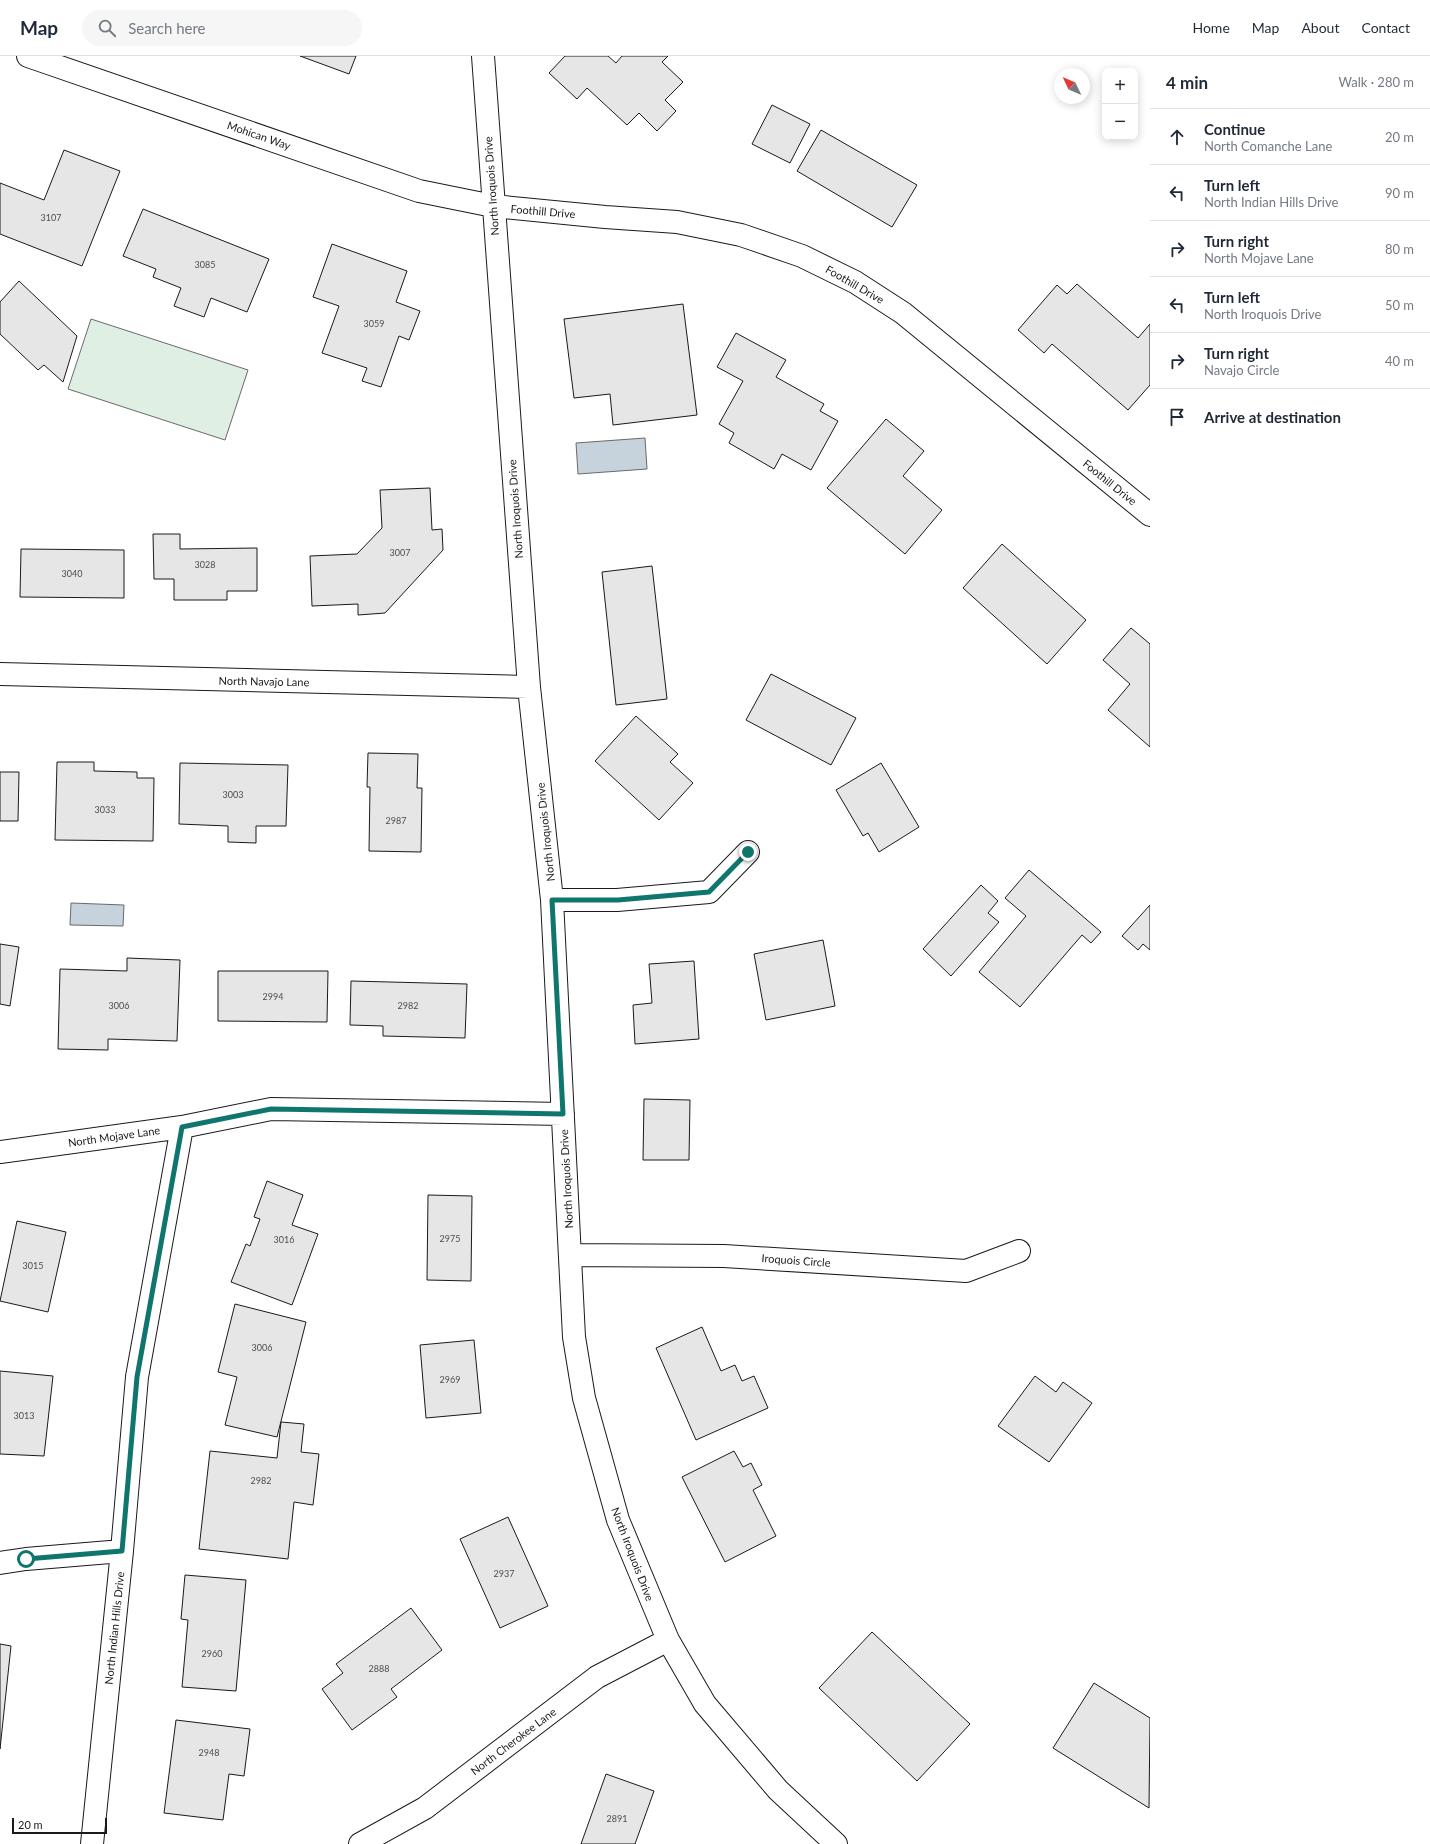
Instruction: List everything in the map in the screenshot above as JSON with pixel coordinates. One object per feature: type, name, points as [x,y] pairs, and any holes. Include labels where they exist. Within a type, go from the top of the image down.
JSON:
[{"type":"street","name":"Mohican Way","points":[[28,56],[419,191],[492,206]]},
{"type":"street","name":"North Iroquois Drive","points":[[483,56],[492,206],[529,687],[552,900],[574,1337],[584,1398],[618,1520],[668,1640],[705,1704],[778,1790],[836,1844]]},
{"type":"street","name":"Foothill Drive","points":[[492,206],[605,217],[677,222],[741,235],[802,256],[855,282],[903,313],[1150,515]]},
{"type":"street","name":"North Navajo Lane","points":[[0,674],[529,687]]},
{"type":"street","points":[[552,900],[618,900],[709,892],[748,852]]},
{"type":"street","name":"North Mojave Lane","points":[[0,1152],[182,1127],[271,1109],[563,1114]]},
{"type":"street","name":"North Indian Hills Drive","points":[[92,1844],[122,1551],[137,1377],[182,1127]]},
{"type":"street","name":"Iroquois Circle","points":[[570,1254],[724,1256],[966,1271],[1019,1251]]},
{"type":"street","points":[[0,1563],[26,1559],[122,1551]]},
{"type":"street","name":"North Cherokee Lane","points":[[360,1844],[425,1808],[597,1677],[668,1640]]},
{"type":"green space","points":[[91,319],[248,370],[225,440],[68,389]]},
{"type":"shaded area","points":[[645,438],[647,469],[578,474],[576,443]]},
{"type":"shaded area","points":[[71,903],[124,905],[123,926],[70,925]]},
{"type":"building","points":[[300,56],[356,56],[349,74]]},
{"type":"building","points":[[565,56],[608,56],[616,63],[622,56],[668,56],[662,62],[683,82],[665,100],[676,111],[657,131],[639,113],[627,125],[587,88],[577,99],[549,73]]},
{"type":"building","points":[[772,105],[810,124],[790,163],[752,144]]},
{"type":"building","points":[[821,130],[917,185],[892,227],[797,171]]},
{"type":"building","points":[[64,150],[120,171],[82,266],[0,234],[0,183],[44,200]]},
{"type":"building","points":[[143,209],[269,259],[247,312],[211,298],[204,317],[174,306],[181,288],[153,277],[156,269],[123,256]]},
{"type":"building","points":[[332,244],[407,271],[396,302],[420,311],[409,340],[399,336],[381,387],[362,381],[367,368],[322,353],[339,306],[313,297]]},
{"type":"building","points":[[19,281],[77,336],[63,382],[44,365],[38,370],[0,334],[0,302]]},
{"type":"building","points":[[1077,284],[1138,338],[1150,324],[1150,385],[1128,410],[1052,344],[1044,353],[1018,330],[1057,285],[1067,294]]},
{"type":"building","points":[[683,304],[697,415],[613,425],[610,394],[574,398],[564,319]]},
{"type":"building","points":[[736,333],[786,360],[776,377],[824,404],[820,411],[838,421],[811,470],[782,454],[774,469],[729,443],[734,433],[719,424],[743,381],[717,367]]},
{"type":"building","points":[[886,419],[924,451],[903,476],[942,510],[905,554],[827,488]]},
{"type":"building","points":[[430,488],[432,530],[442,529],[443,550],[385,613],[358,615],[358,604],[312,606],[310,556],[357,554],[382,528],[380,490]]},
{"type":"building","points":[[153,534],[180,534],[180,549],[257,548],[257,591],[227,591],[227,600],[174,600],[174,579],[154,579]]},
{"type":"building","points":[[1002,544],[1086,620],[1047,664],[963,588]]},
{"type":"building","points":[[21,549],[124,550],[124,598],[20,597]]},
{"type":"building","points":[[652,566],[667,699],[616,705],[602,572]]},
{"type":"building","points":[[1131,628],[1150,644],[1150,747],[1108,710],[1130,684],[1103,660]]},
{"type":"building","points":[[771,674],[856,718],[831,765],[746,720]]},
{"type":"building","points":[[636,716],[678,754],[670,762],[693,783],[659,820],[595,761]]},
{"type":"building","points":[[368,753],[418,754],[417,788],[422,788],[421,852],[369,851],[370,787],[367,787]]},
{"type":"building","points":[[57,762],[94,762],[94,771],[137,772],[137,778],[154,778],[153,841],[55,840]]},
{"type":"building","points":[[180,763],[288,765],[286,826],[256,826],[256,843],[228,842],[228,826],[179,824]]},
{"type":"building","points":[[881,763],[919,827],[879,852],[868,833],[863,836],[836,790]]},
{"type":"building","points":[[0,772],[19,772],[18,821],[0,821]]},
{"type":"building","points":[[1029,870],[1101,932],[1091,943],[1082,935],[1020,1007],[979,972],[1026,916],[1005,898]]},
{"type":"building","points":[[981,885],[998,901],[988,913],[999,922],[951,976],[923,949]]},
{"type":"building","points":[[1150,905],[1150,950],[1143,944],[1138,950],[1122,936]]},
{"type":"building","points":[[823,940],[835,1006],[766,1020],[754,954]]},
{"type":"building","points":[[0,944],[19,947],[10,1006],[0,1004]]},
{"type":"building","points":[[127,958],[180,960],[177,1041],[108,1039],[108,1050],[58,1049],[60,969],[127,971]]},
{"type":"building","points":[[694,961],[699,1039],[635,1044],[633,1005],[652,1003],[649,964]]},
{"type":"building","points":[[218,971],[328,971],[327,1022],[218,1021]]},
{"type":"building","points":[[351,981],[467,984],[465,1038],[383,1036],[383,1026],[350,1025]]},
{"type":"building","points":[[644,1099],[690,1100],[689,1160],[643,1160]]},
{"type":"building","points":[[267,1181],[303,1195],[292,1225],[318,1234],[292,1305],[231,1282],[246,1244],[250,1246],[260,1219],[254,1217]]},
{"type":"building","points":[[428,1195],[472,1196],[471,1281],[427,1280]]},
{"type":"building","points":[[17,1221],[66,1232],[48,1312],[0,1301]]},
{"type":"building","points":[[235,1304],[306,1322],[277,1437],[225,1425],[237,1377],[218,1372]]},
{"type":"building","points":[[702,1327],[721,1371],[735,1365],[742,1381],[754,1376],[768,1408],[696,1440],[656,1348]]},
{"type":"building","points":[[474,1340],[481,1413],[426,1418],[420,1345]]},
{"type":"building","points":[[0,1371],[53,1376],[44,1456],[0,1454]]},
{"type":"building","points":[[1035,1376],[1056,1392],[1063,1382],[1092,1403],[1049,1462],[998,1426]]},
{"type":"building","points":[[281,1422],[304,1424],[301,1452],[319,1454],[313,1505],[294,1502],[288,1559],[199,1549],[210,1451],[277,1458]]},
{"type":"building","points":[[734,1451],[743,1467],[751,1463],[762,1485],[753,1490],[776,1536],[725,1562],[682,1477]]},
{"type":"building","points":[[508,1517],[548,1606],[500,1628],[460,1539]]},
{"type":"building","points":[[185,1575],[246,1580],[236,1691],[182,1687],[188,1620],[181,1619]]},
{"type":"building","points":[[411,1608],[442,1650],[391,1689],[397,1697],[352,1730],[322,1689],[343,1673],[336,1664]]},
{"type":"building","points":[[872,1632],[970,1724],[917,1781],[819,1688]]},
{"type":"building","points":[[0,1644],[11,1646],[0,1749]]},
{"type":"building","points":[[1094,1683],[1150,1718],[1149,1808],[1053,1748]]},
{"type":"building","points":[[176,1720],[250,1729],[244,1776],[229,1774],[223,1820],[164,1813]]},
{"type":"building","points":[[606,1774],[654,1791],[635,1844],[581,1844]]},
{"type":"route","points":[[26,1559],[122,1551],[137,1377],[182,1127],[271,1109],[563,1114],[552,900],[618,900],[709,892],[748,852]]}]
